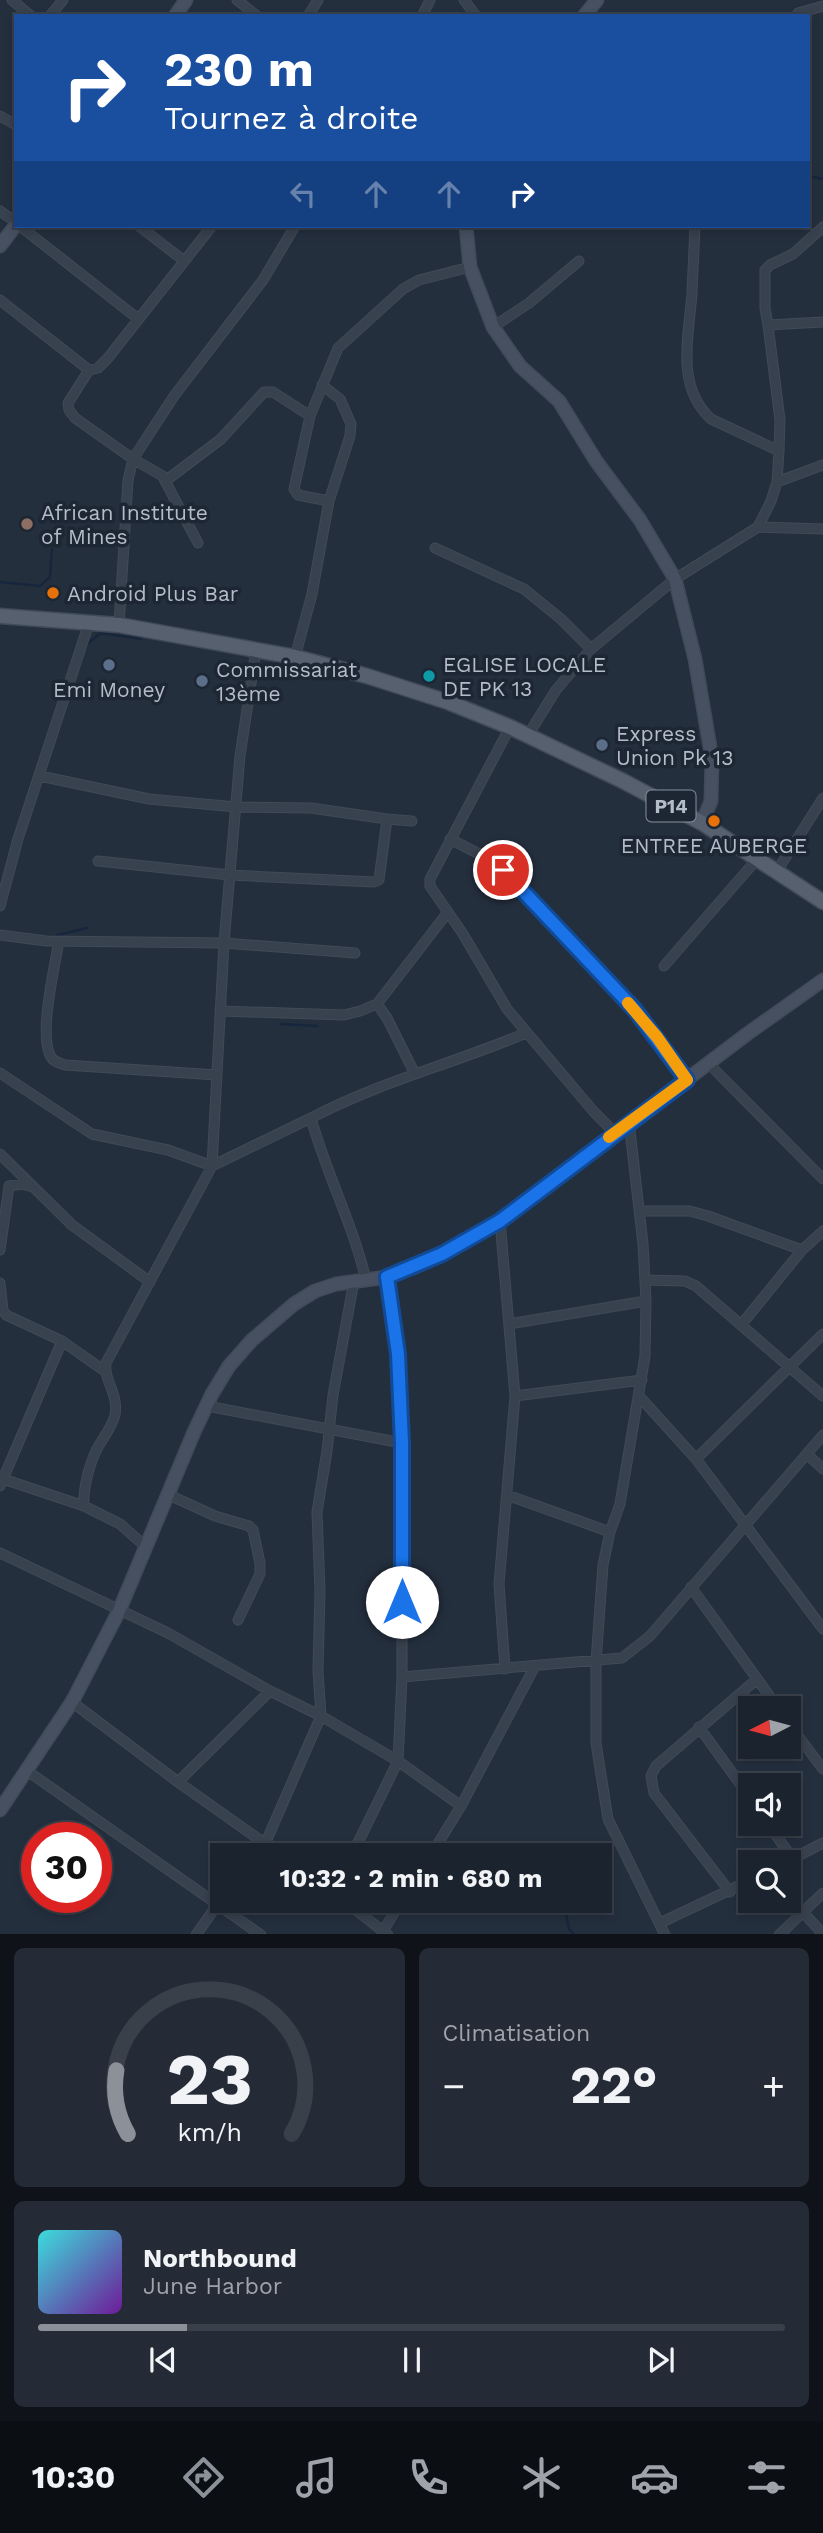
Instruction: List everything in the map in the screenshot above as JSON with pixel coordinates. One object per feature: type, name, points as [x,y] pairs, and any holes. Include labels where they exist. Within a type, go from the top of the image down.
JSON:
[{"type":"main road","name":"P14","points":[[0,616],[118,625],[295,657],[448,702],[528,735],[623,780],[702,823],[823,902]]},
{"type":"street","points":[[12,0],[29,14]]},
{"type":"street","points":[[52,14],[63,0]]},
{"type":"street","points":[[237,0],[254,14]]},
{"type":"street","points":[[464,0],[475,14]]},
{"type":"street","points":[[586,14],[597,0]]},
{"type":"street","points":[[798,13],[823,6]]},
{"type":"street","points":[[0,211],[14,222]]},
{"type":"street","points":[[528,735],[556,690],[592,649],[675,579],[758,527],[777,482],[780,419],[765,308],[765,270],[793,254],[823,227]]},
{"type":"street","points":[[0,246],[14,228]]},
{"type":"street","points":[[22,228],[137,318]]},
{"type":"street","points":[[142,228],[183,260]]},
{"type":"street","points":[[198,543],[164,479],[75,418],[68,403],[89,370],[98,368],[108,358],[210,228]]},
{"type":"street","points":[[118,625],[128,480],[133,459],[174,396],[263,280],[294,228]]},
{"type":"street","points":[[466,228],[470,267],[493,327],[520,366],[559,401],[596,461],[640,520],[675,579],[695,659],[712,759],[711,801],[702,823]]},
{"type":"street","points":[[695,228],[692,296],[686,329],[689,384],[711,419],[779,451]]},
{"type":"street","points":[[493,327],[529,303],[579,261]]},
{"type":"street","points":[[329,501],[298,495],[294,489],[310,416],[338,348],[403,289],[419,280],[470,267]]},
{"type":"street","points":[[0,300],[89,370]]},
{"type":"street","points":[[768,325],[823,322]]},
{"type":"street","points":[[295,657],[312,594],[329,501],[350,436],[351,424],[341,399],[322,385]]},
{"type":"street","points":[[164,479],[172,477],[221,439],[264,392],[274,392],[310,416]]},
{"type":"street","points":[[777,482],[823,465]]},
{"type":"street","points":[[758,527],[823,529]]},
{"type":"street","points":[[435,548],[524,589],[592,649]]},
{"type":"street","points":[[0,906],[18,839],[89,623]]},
{"type":"street","points":[[84,1506],[85,1487],[96,1452],[114,1415],[116,1397],[106,1372],[106,1363],[212,1166],[224,943],[243,732],[256,650]]},
{"type":"street","points":[[510,727],[429,879],[433,893],[449,912],[507,1009],[615,1133]]},
{"type":"street","points":[[40,776],[149,799],[236,807],[311,808],[412,821]]},
{"type":"street","points":[[777,871],[823,797]]},
{"type":"street","points":[[98,861],[230,875],[376,882],[387,819]]},
{"type":"street","points":[[450,839],[487,858],[503,870],[635,1010],[687,1080]]},
{"type":"street","points":[[664,966],[758,858]]},
{"type":"street","points":[[220,1011],[344,1015],[377,1004],[449,912]]},
{"type":"street","points":[[0,935],[59,941],[224,943],[355,953]]},
{"type":"street","points":[[59,941],[47,1020],[49,1052],[54,1061],[65,1065],[217,1075]]},
{"type":"street","points":[[0,1810],[72,1702],[119,1611],[206,1406],[229,1366],[252,1340],[294,1304],[315,1292],[360,1280],[387,1277],[442,1254],[500,1221],[629,1122],[823,980]]},
{"type":"street","points":[[377,1004],[387,1018],[415,1074]]},
{"type":"street","points":[[0,1073],[92,1134],[168,1150],[212,1166],[342,1101],[475,1055],[526,1033]]},
{"type":"street","points":[[709,1064],[823,1179]]},
{"type":"street","points":[[265,1843],[321,1716],[318,1671],[320,1591],[317,1512],[333,1395],[360,1280],[358,1250],[320,1150],[311,1118]]},
{"type":"street","points":[[629,1122],[640,1211],[646,1330],[642,1380],[620,1504],[610,1532],[603,1565],[596,1662],[596,1743],[608,1819],[665,1934]]},
{"type":"street","points":[[0,1154],[72,1225],[150,1282]]},
{"type":"street","points":[[0,1250],[9,1186],[22,1184],[34,1187]]},
{"type":"street","points":[[640,1211],[673,1210],[699,1213],[802,1250]]},
{"type":"street","points":[[500,1221],[515,1396],[499,1584],[505,1669]]},
{"type":"street","points":[[741,1325],[802,1250],[823,1231]]},
{"type":"street","points":[[358,1843],[398,1761],[402,1677],[402,1443],[398,1354],[387,1277]]},
{"type":"street","points":[[645,1280],[685,1281],[696,1286],[823,1396]]},
{"type":"street","points":[[0,1283],[6,1315],[62,1341],[106,1372]]},
{"type":"street","points":[[509,1324],[646,1301]]},
{"type":"street","points":[[696,1459],[823,1334]]},
{"type":"street","points":[[62,1341],[2,1483],[84,1506],[120,1524],[145,1546]]},
{"type":"street","points":[[515,1396],[642,1380]]},
{"type":"street","points":[[639,1396],[696,1459],[823,1629]]},
{"type":"street","points":[[206,1406],[402,1443]]},
{"type":"street","points":[[402,1677],[613,1661],[630,1653],[650,1636],[823,1435]]},
{"type":"street","points":[[807,1454],[823,1469]]},
{"type":"street","points":[[507,1494],[610,1532]]},
{"type":"street","points":[[169,1495],[215,1516],[249,1526],[253,1530],[260,1574],[238,1620]]},
{"type":"street","points":[[0,1553],[168,1633],[270,1691],[321,1716],[398,1761],[461,1806]]},
{"type":"street","points":[[691,1587],[769,1696]]},
{"type":"street","points":[[438,1843],[461,1806],[535,1666]]},
{"type":"street","points":[[730,1892],[654,1793],[651,1776],[656,1766],[757,1679]]},
{"type":"street","points":[[178,1782],[270,1691]]},
{"type":"street","points":[[72,1702],[264,1843]]},
{"type":"street","points":[[699,1727],[738,1781]]},
{"type":"street","points":[[802,1741],[823,1769]]},
{"type":"street","points":[[26,1770],[210,1893]]},
{"type":"street","points":[[801,1854],[823,1843]]},
{"type":"street","points":[[660,1923],[738,1888]]},
{"type":"street","points":[[779,1934],[823,1893]]},
{"type":"street","points":[[803,1912],[823,1934]]},
{"type":"street","points":[[196,1934],[211,1913]]},
{"type":"street","points":[[236,1913],[261,1934]]},
{"type":"street","points":[[360,1913],[386,1933],[396,1913]]},
{"type":"waterway","points":[[810,176],[823,179]]},
{"type":"waterway","points":[[0,582],[40,586],[50,577],[52,549]]},
{"type":"waterway","points":[[87,644],[101,633],[141,639]]},
{"type":"waterway","points":[[57,935],[87,928]]},
{"type":"waterway","points":[[281,1024],[317,1026]]},
{"type":"waterway","points":[[566,1913],[569,1929],[573,1934]]},
{"type":"slow traffic","points":[[609,1137],[687,1080],[657,1037],[628,1003]]},
{"type":"place","name":"African Institute of Mines","points":[[27,524]]},
{"type":"place","name":"Android Plus Bar","points":[[53,593]]},
{"type":"place","name":"Emi Money","points":[[109,665]]},
{"type":"place","name":"EGLISE LOCALE DE PK 13","points":[[429,676]]},
{"type":"place","name":"Commissariat 13ème","points":[[202,681]]},
{"type":"place","name":"Express Union Pk 13","points":[[602,745]]},
{"type":"place","name":"ENTREE AUBERGE","points":[[714,821]]},
{"type":"route","points":[[402,1602],[402,1443],[398,1354],[387,1277],[442,1254],[500,1221],[687,1080],[635,1010],[503,870]]}]
